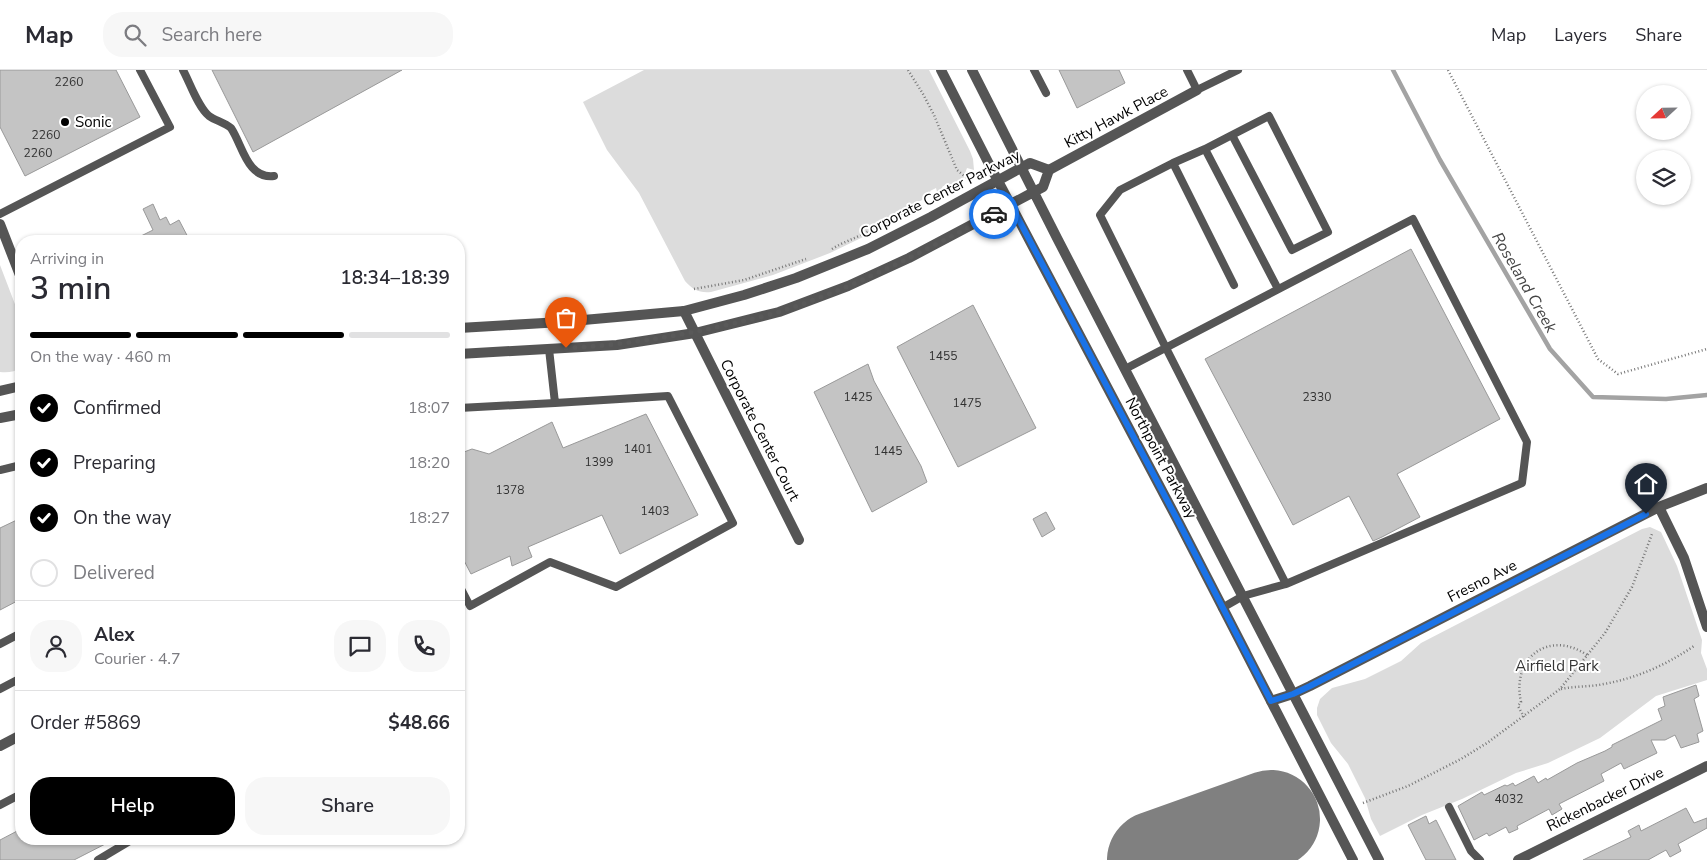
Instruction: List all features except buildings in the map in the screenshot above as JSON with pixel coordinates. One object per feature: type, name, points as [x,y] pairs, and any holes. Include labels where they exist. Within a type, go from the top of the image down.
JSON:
[{"type":"street","name":"Northpoint Parkway","points":[[941,70],[1353,860]]},
{"type":"street","name":"Northpoint Parkway","points":[[972,70],[1378,860]]},
{"type":"street","name":"Kitty Hawk Place","points":[[1049,170],[1197,90]]},
{"type":"street","name":"Corporate Center Parkway","points":[[465,328],[561,322],[684,311],[744,296],[796,278],[868,249],[1030,163],[1049,170]]},
{"type":"street","points":[[465,354],[617,345],[695,333],[779,312],[848,286],[909,258],[1011,205],[1043,188],[1049,170]]},
{"type":"street","points":[[0,224],[15,263]]},
{"type":"street","name":"Corporate Center Court","points":[[684,311],[799,540]]},
{"type":"street","points":[[0,391],[15,387]]},
{"type":"street","points":[[0,418],[15,415]]},
{"type":"street","name":"Fresno Ave","points":[[1271,701],[1293,694],[1659,507],[1707,488]]},
{"type":"street","points":[[1659,507],[1684,558],[1707,627]]},
{"type":"street","points":[[0,746],[15,738]]},
{"type":"street","name":"Rickenbacker Drive","points":[[1518,860],[1707,766]]},
{"type":"lane","points":[[0,214],[170,127],[140,70]]},
{"type":"lane","points":[[183,70],[204,110],[230,128],[253,169],[263,176],[274,176]]},
{"type":"lane","points":[[1034,70],[1046,93]]},
{"type":"lane","points":[[1187,70],[1197,90],[1238,70]]},
{"type":"lane","points":[[1232,135],[1292,250],[1328,232],[1269,116],[1232,135],[1206,150],[1173,163],[1120,190],[1100,215],[1286,584]]},
{"type":"lane","points":[[1206,150],[1278,289]]},
{"type":"lane","points":[[1173,163],[1234,285]]},
{"type":"lane","points":[[1125,369],[1413,218],[1527,442],[1522,483],[1286,584],[1243,596],[1222,608]]},
{"type":"lane","points":[[549,349],[555,403]]},
{"type":"lane","points":[[465,408],[668,396],[732,523],[616,587],[550,562],[470,606],[465,596]]},
{"type":"lane","points":[[0,470],[15,466]]},
{"type":"lane","points":[[0,644],[15,636]]},
{"type":"lane","points":[[0,689],[15,681]]},
{"type":"lane","points":[[0,805],[15,797]]},
{"type":"lane","points":[[1449,807],[1471,851],[1480,860]]},
{"type":"lane","points":[[98,860],[122,845]]},
{"type":"path","points":[[908,70],[934,115],[957,170],[967,178]]},
{"type":"path","points":[[1448,70],[1598,359],[1618,374],[1707,349]]},
{"type":"path","points":[[825,253],[842,242],[866,233],[888,220],[916,208]]},
{"type":"path","points":[[694,289],[744,280],[808,259]]},
{"type":"path","points":[[1364,803],[1408,786],[1461,759],[1524,717],[1560,689],[1605,633],[1632,587],[1652,534]]},
{"type":"path","points":[[1524,717],[1518,706],[1521,702],[1518,685],[1519,678],[1522,668],[1533,654],[1540,649],[1559,645],[1574,647],[1588,655]]},
{"type":"path","points":[[1560,689],[1602,685],[1632,678],[1661,666],[1694,646]]},
{"type":"green space","points":[[644,70],[929,70],[970,151],[974,170],[967,168],[963,179],[946,187],[945,185],[942,187],[943,189],[937,192],[936,188],[930,191],[932,195],[914,204],[917,211],[830,253],[773,275],[711,292],[703,292],[694,289],[685,281],[639,193],[607,150],[583,102]]},
{"type":"green space","points":[[0,265],[15,304],[15,370],[0,372]]},
{"type":"green space","name":"Airfield Park","points":[[1650,527],[1661,532],[1677,566],[1702,640],[1701,653],[1707,669],[1707,680],[1656,696],[1600,738],[1548,763],[1516,773],[1380,836],[1371,819],[1365,798],[1348,764],[1331,743],[1317,715],[1320,699],[1332,688],[1365,679],[1401,661],[1421,643],[1642,529]]},
{"type":"waterway","name":"Roseland Creek","points":[[1393,70],[1440,160],[1550,349],[1593,397],[1666,399],[1707,395]]},
{"type":"runway","points":[[1156,860],[1271,819]]},
{"type":"way so far","points":[[566,348],[617,345],[695,333],[779,312],[848,286],[909,258],[994,214]]},
{"type":"place","name":"Sonic","points":[[65,122]]},
{"type":"route","points":[[994,214],[1011,205],[1271,701],[1310,686],[1646,514]]}]
